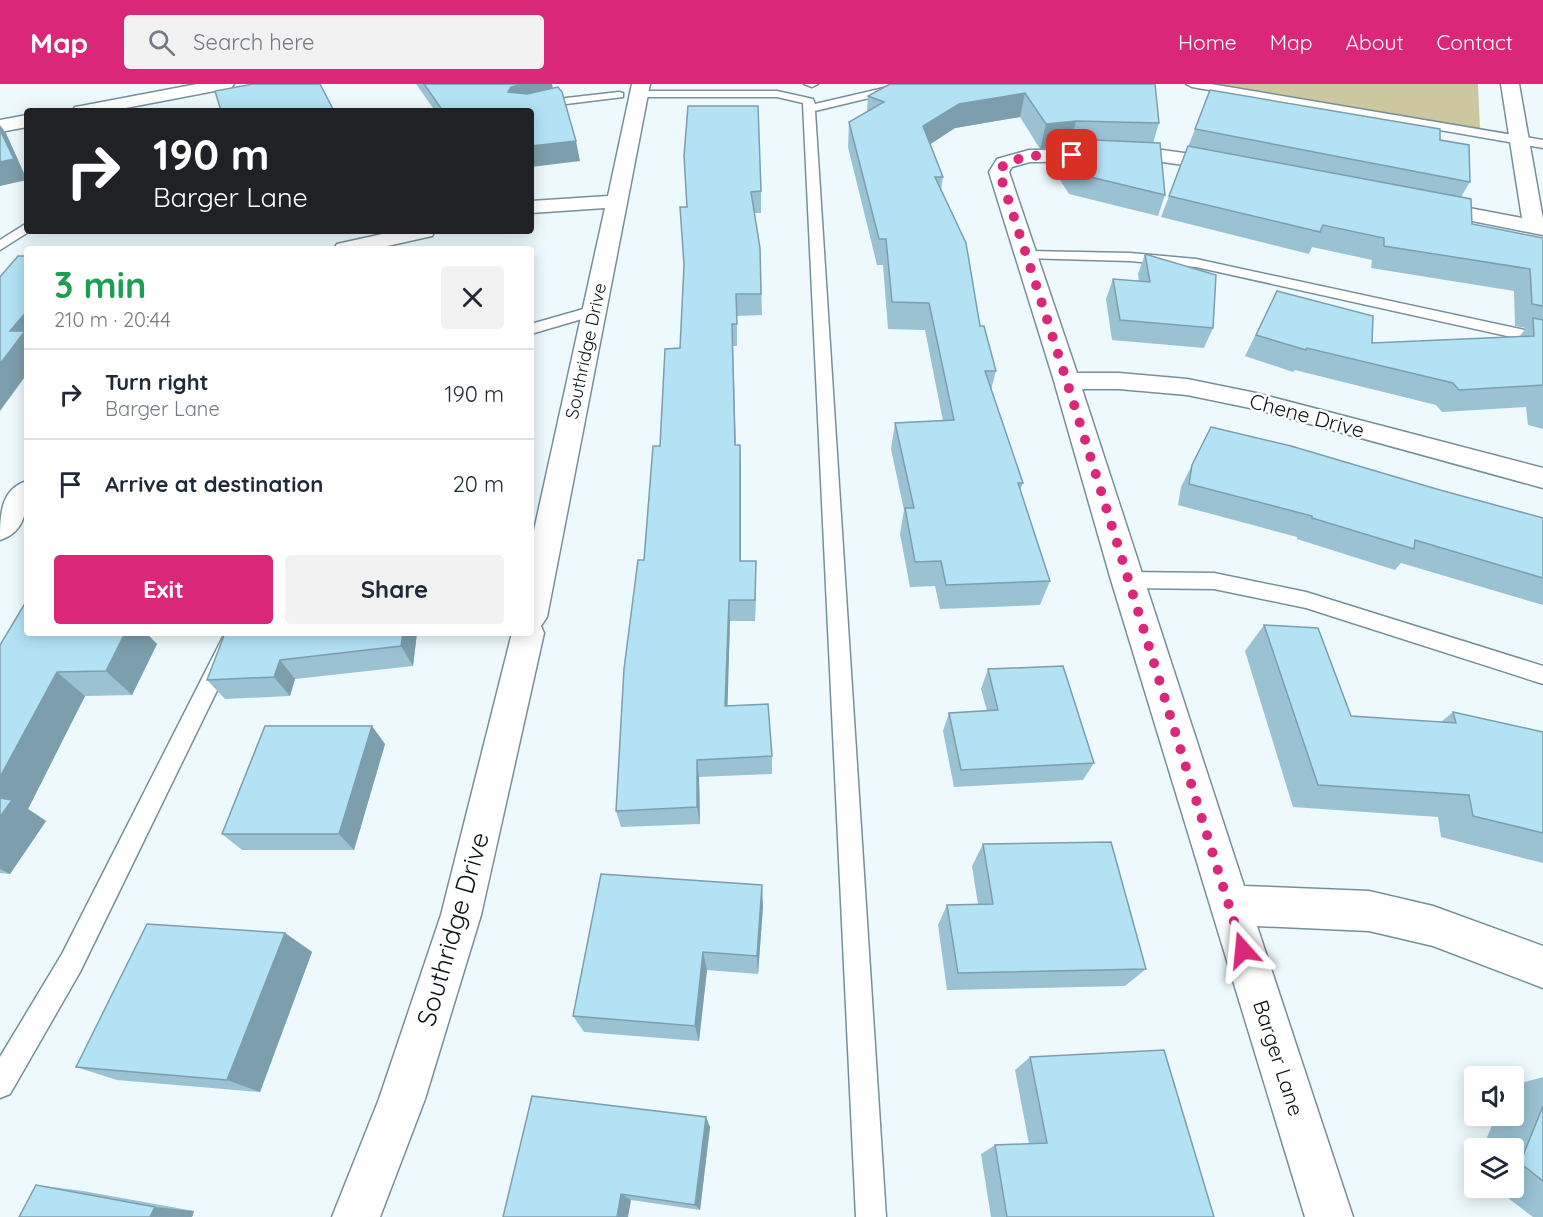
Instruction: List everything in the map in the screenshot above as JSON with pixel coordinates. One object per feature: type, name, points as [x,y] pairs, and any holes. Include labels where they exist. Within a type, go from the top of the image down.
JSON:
[{"type":"street","points":[[97,108],[225,84]]},
{"type":"street","points":[[1406,202],[1538,229],[1510,84]]},
{"type":"street","name":"Southridge Drive","points":[[534,602],[618,201],[633,91]]},
{"type":"street","points":[[0,126],[24,122]]},
{"type":"street","name":"Barger Lane","points":[[1245,169],[1155,155],[1094,155],[1029,156],[1005,163],[999,172],[1067,381],[1127,580],[1329,1217]]},
{"type":"street","points":[[534,207],[618,201]]},
{"type":"street","points":[[358,246],[411,234]]},
{"type":"street","name":"Chene Drive","points":[[1067,381],[1119,381],[1187,387],[1256,401],[1543,478]]},
{"type":"street","points":[[0,529],[24,495]]},
{"type":"street","name":"Southridge Drive","points":[[356,1217],[402,1099],[461,915],[527,636]]},
{"type":"street","points":[[1229,905],[1369,911],[1433,926],[1543,967]]},
{"type":"lane","points":[[810,109],[915,84]]},
{"type":"lane","points":[[1192,84],[1543,144]]},
{"type":"lane","points":[[534,108],[633,91],[678,89],[777,94],[809,101],[871,1217]]},
{"type":"lane","points":[[0,246],[24,229]]},
{"type":"lane","points":[[1027,255],[1130,257],[1196,263],[1543,339]]},
{"type":"lane","points":[[534,328],[594,311]]},
{"type":"lane","points":[[1127,580],[1214,581],[1306,600],[1543,675]]},
{"type":"lane","points":[[0,1084],[71,963],[234,636]]},
{"type":"shaded area","points":[[1215,84],[1478,84],[1480,130]]},
{"type":"building","points":[[253,84],[320,84],[332,108],[220,108],[215,91]]},
{"type":"building","points":[[424,84],[524,84],[511,87],[508,92],[527,94],[558,87],[562,92],[576,141],[534,146],[534,108],[441,108]]},
{"type":"building","points":[[890,84],[1155,84],[1159,123],[1076,121],[1046,124],[1025,93],[959,104],[923,126],[943,177],[935,177],[966,243],[980,326],[984,326],[996,371],[985,371],[1023,483],[1018,483],[1050,581],[946,585],[941,561],[915,562],[905,508],[914,508],[895,423],[954,420],[929,303],[892,302],[886,239],[879,239],[849,122],[884,102],[868,96]]},
{"type":"building","points":[[1210,90],[1440,129],[1440,140],[1469,145],[1470,182],[1195,129]]},
{"type":"building","points":[[688,106],[758,106],[761,191],[751,192],[760,248],[761,294],[736,294],[737,324],[732,324],[735,445],[740,445],[740,561],[756,561],[755,600],[729,600],[725,706],[768,704],[772,756],[697,760],[697,807],[616,811],[624,669],[638,560],[644,560],[653,446],[660,446],[665,349],[680,348],[684,265],[680,207],[687,207],[684,156]]},
{"type":"building","points":[[0,130],[14,159],[0,162]]},
{"type":"building","points":[[1094,140],[1160,143],[1165,195],[1074,173],[1054,143]]},
{"type":"building","points":[[1188,146],[1471,199],[1472,224],[1543,238],[1543,306],[1532,304],[1530,269],[1384,246],[1384,238],[1323,225],[1320,232],[1169,196]]},
{"type":"building","points":[[1145,254],[1216,275],[1213,328],[1120,320],[1113,279],[1150,282]]},
{"type":"building","points":[[18,256],[24,256],[24,315],[10,331],[24,332],[0,364],[0,277]]},
{"type":"building","points":[[1277,291],[1373,316],[1372,343],[1534,336],[1533,318],[1543,320],[1543,385],[1459,390],[1453,383],[1307,348],[1306,350],[1256,335]]},
{"type":"building","points":[[1211,427],[1291,446],[1543,518],[1543,578],[1415,540],[1414,549],[1312,518],[1312,516],[1189,484],[1192,465]]},
{"type":"building","points":[[24,605],[24,636],[124,636],[106,671],[57,672],[0,777],[0,645]]},
{"type":"building","points":[[1264,625],[1318,628],[1351,716],[1456,723],[1453,712],[1543,732],[1543,833],[1473,816],[1469,795],[1318,785]]},
{"type":"building","points":[[224,636],[403,636],[401,646],[280,660],[274,677],[207,680]]},
{"type":"building","points":[[1063,666],[1094,763],[961,770],[949,713],[998,710],[988,669]]},
{"type":"building","points":[[265,726],[372,726],[339,834],[222,834]]},
{"type":"building","points":[[0,798],[12,800],[0,817]]},
{"type":"building","points":[[1111,842],[1146,969],[958,973],[947,905],[993,904],[983,844]]},
{"type":"building","points":[[601,874],[762,885],[757,956],[703,952],[695,1026],[573,1016]]},
{"type":"building","points":[[147,924],[285,933],[227,1080],[76,1067]]},
{"type":"building","points":[[1164,1050],[1214,1217],[1007,1217],[995,1145],[1047,1143],[1030,1057]]},
{"type":"building","points":[[532,1096],[706,1117],[695,1205],[621,1194],[617,1217],[503,1217]]},
{"type":"building","points":[[1543,1106],[1543,1181],[1524,1166],[1524,1153]]},
{"type":"building","points":[[36,1185],[155,1207],[150,1217],[19,1217]]},
{"type":"route","points":[[1072,155],[1029,156],[1005,163],[999,172],[1067,381],[1243,950]]}]
